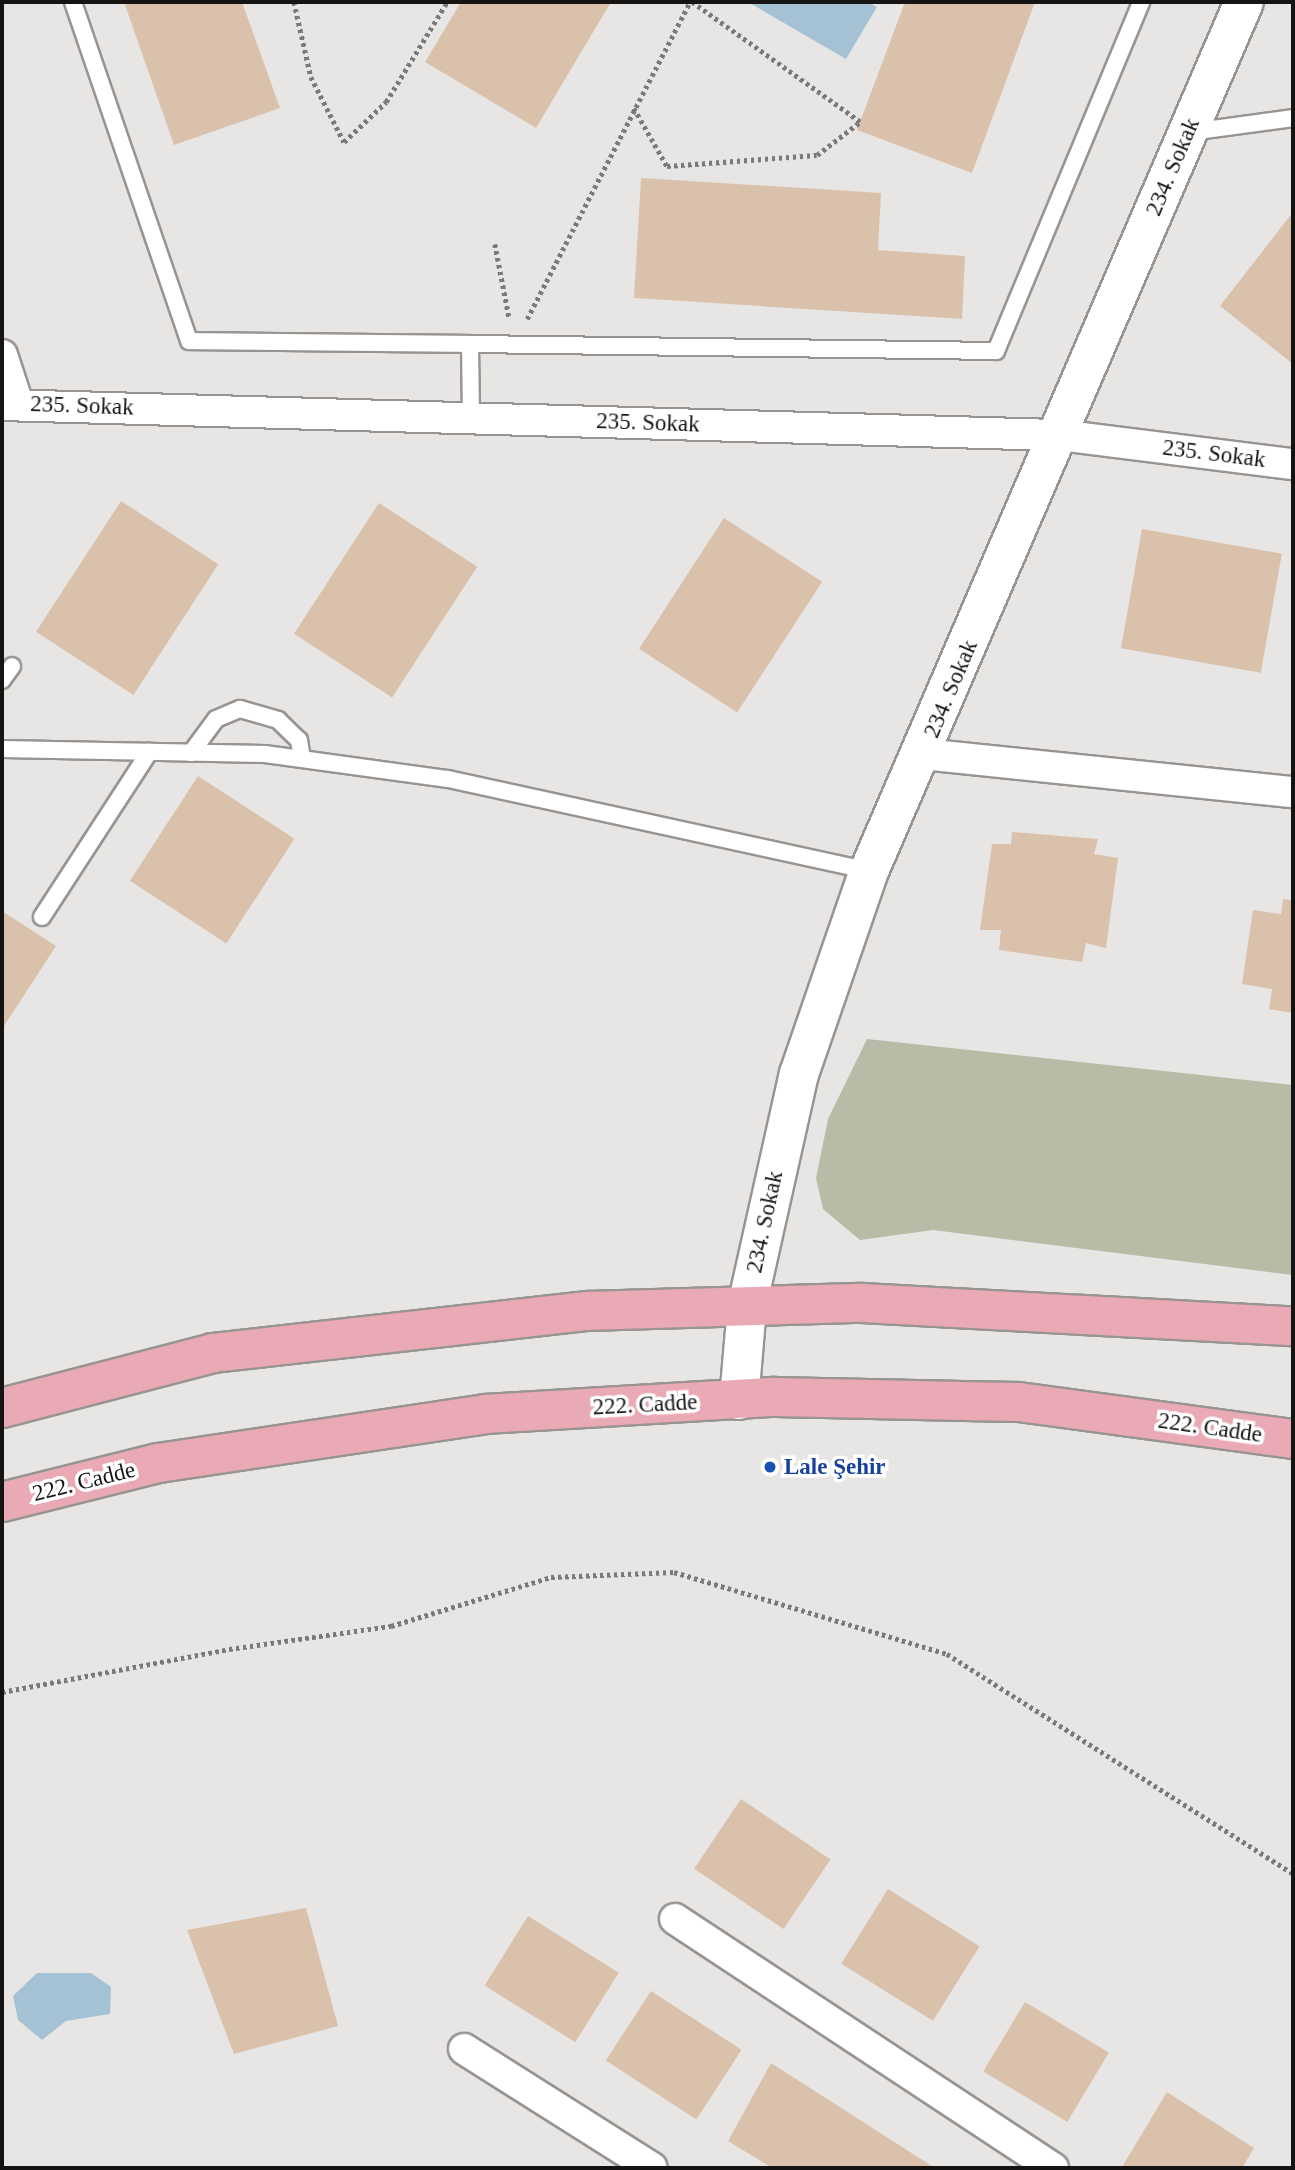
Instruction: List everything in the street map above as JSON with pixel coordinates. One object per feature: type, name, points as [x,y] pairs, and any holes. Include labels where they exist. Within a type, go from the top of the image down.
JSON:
[{"type":"main road","points":[[2,1408],[213,1353],[587,1311],[862,1303],[1293,1326]]},
{"type":"main road","name":"222. Cadde","points":[[2,1502],[159,1463],[485,1414],[739,1399],[1019,1402],[1293,1439]]},
{"type":"street","name":"234. Sokak","points":[[739,1399],[747,1306],[799,1074],[869,872],[923,754],[1244,2]]},
{"type":"street","points":[[2,355],[10,404]]},
{"type":"street","name":"235. Sokak","points":[[10,404],[1059,435],[1293,464]]},
{"type":"street","points":[[923,754],[1293,792]]},
{"type":"street","points":[[675,1919],[1054,2168]]},
{"type":"street","points":[[464,2049],[652,2168]]},
{"type":"lane","points":[[72,2],[190,341],[996,351],[1141,2]]},
{"type":"lane","points":[[1188,132],[1293,118]]},
{"type":"lane","points":[[470,344],[471,418]]},
{"type":"lane","points":[[2,680],[12,666]]},
{"type":"lane","points":[[191,752],[216,719],[240,709],[278,720],[299,740],[302,759]]},
{"type":"lane","points":[[2,749],[191,752],[302,759],[489,785],[869,872]]},
{"type":"lane","points":[[42,917],[149,752]]},
{"type":"path","points":[[294,2],[310,77],[344,142],[386,102],[447,2]]},
{"type":"path","points":[[514,345],[634,108],[691,2],[860,122],[817,155],[667,166],[634,108]]},
{"type":"path","points":[[495,244],[514,345]]},
{"type":"path","points":[[2,1692],[229,1649],[391,1626],[551,1577],[674,1572],[947,1654],[1293,1874]]},
{"type":"green space","points":[[867,1039],[1293,1085],[1293,1275],[933,1230],[860,1240],[823,1209],[816,1178],[828,1119]]},
{"type":"water","points":[[748,2],[868,2],[877,7],[846,59]]},
{"type":"water","points":[[37,1973],[91,1973],[111,1987],[110,2014],[66,2021],[42,2040],[18,2020],[13,1996]]},
{"type":"building","points":[[124,2],[242,2],[280,108],[174,145]]},
{"type":"building","points":[[461,2],[611,2],[536,128],[425,62]]},
{"type":"building","points":[[905,2],[1035,2],[972,173],[857,130]]},
{"type":"building","points":[[641,178],[881,193],[878,250],[965,256],[962,319],[634,298]]},
{"type":"building","points":[[1293,212],[1293,364],[1220,306]]},
{"type":"building","points":[[121,501],[218,564],[133,695],[36,632]]},
{"type":"building","points":[[379,503],[477,567],[392,698],[294,634]]},
{"type":"building","points":[[724,518],[822,582],[737,713],[639,649]]},
{"type":"building","points":[[1142,529],[1282,554],[1261,673],[1121,648]]},
{"type":"building","points":[[198,776],[294,839],[226,943],[130,881]]},
{"type":"building","points":[[1012,832],[1098,839],[1094,854],[1118,858],[1106,948],[1086,943],[1082,962],[999,950],[1001,930],[980,930],[992,844],[1011,844]]},
{"type":"building","points":[[1283,899],[1293,900],[1293,1013],[1269,1009],[1272,989],[1242,984],[1253,910],[1281,914]]},
{"type":"building","points":[[2,911],[56,946],[2,1029]]},
{"type":"building","points":[[741,1799],[831,1859],[784,1929],[694,1869]]},
{"type":"building","points":[[888,1889],[980,1946],[933,2021],[841,1964]]},
{"type":"building","points":[[306,1908],[338,2026],[234,2054],[187,1930]]},
{"type":"building","points":[[528,1916],[619,1973],[575,2042],[485,1986]]},
{"type":"building","points":[[651,1991],[742,2050],[696,2119],[606,2061]]},
{"type":"building","points":[[1025,2002],[1109,2052],[1067,2122],[983,2071]]},
{"type":"building","points":[[771,2063],[935,2168],[772,2168],[728,2141]]},
{"type":"building","points":[[1167,2092],[1254,2148],[1242,2168],[1122,2167]]},
{"type":"place","name":"Lale Şehir","points":[[770,1467]]}]
